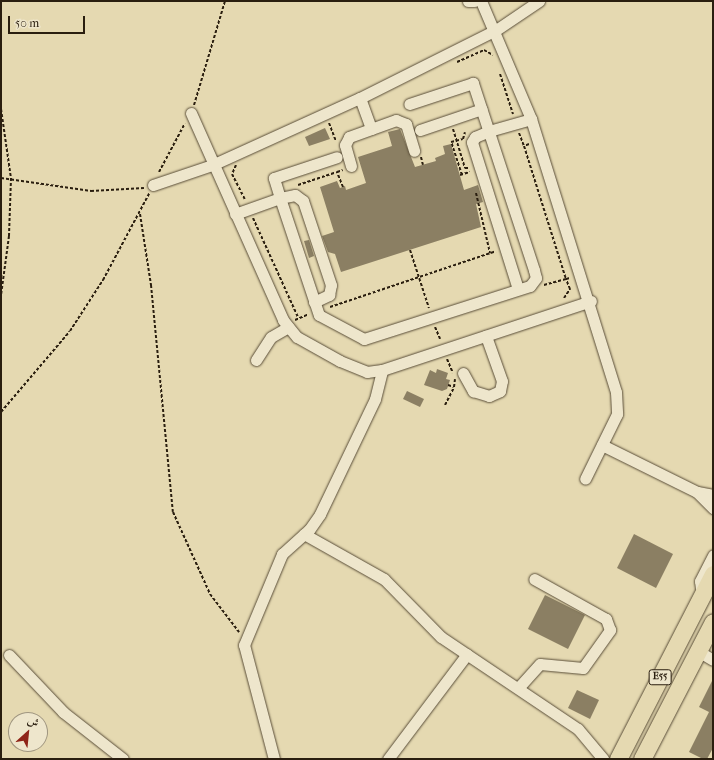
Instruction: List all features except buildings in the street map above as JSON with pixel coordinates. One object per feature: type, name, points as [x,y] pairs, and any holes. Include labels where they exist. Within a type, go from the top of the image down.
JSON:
[{"type":"highway","name":"E55","points":[[618,759],[713,574]]},
{"type":"highway","name":"E55","points":[[642,759],[713,622]]},
{"type":"street","points":[[468,1],[474,1]]},
{"type":"street","points":[[481,1],[496,30],[532,119],[591,301],[617,398],[617,414],[585,479]]},
{"type":"street","points":[[153,185],[212,166],[360,98],[496,30],[540,1]]},
{"type":"street","points":[[337,157],[274,178],[316,306],[325,321],[364,339],[518,289],[534,282],[489,131],[473,83],[410,104]]},
{"type":"street","points":[[360,98],[371,129]]},
{"type":"street","points":[[420,130],[482,110]]},
{"type":"street","points":[[191,113],[212,166],[288,327],[306,343],[340,362],[367,372],[382,370],[591,301]]},
{"type":"street","points":[[518,289],[473,150],[475,137],[489,131],[532,119]]},
{"type":"street","points":[[351,166],[345,141],[371,129],[402,120],[414,151]]},
{"type":"street","points":[[235,214],[280,198],[295,195],[303,201],[331,285],[328,295],[316,306]]},
{"type":"street","points":[[256,360],[272,337],[288,327]]},
{"type":"street","points":[[463,373],[473,391],[496,394],[502,381],[493,360],[486,336]]},
{"type":"street","points":[[274,759],[245,662],[245,640],[282,554],[304,534],[320,514],[375,399],[382,370]]},
{"type":"street","points":[[602,445],[697,492],[713,495]]},
{"type":"street","points":[[697,492],[713,508]]},
{"type":"street","points":[[304,534],[384,579],[429,627],[467,654],[519,687],[586,735],[603,759]]},
{"type":"street","points":[[702,596],[700,581],[713,555]]},
{"type":"street","points":[[519,687],[540,664],[583,668],[610,630],[606,618],[534,579]]},
{"type":"street","points":[[698,651],[713,660]]},
{"type":"street","points":[[388,759],[467,654]]},
{"type":"street","points":[[9,655],[63,712],[123,759]]},
{"type":"path","points":[[1,412],[70,331],[140,213],[191,113],[225,1]]},
{"type":"path","points":[[455,63],[484,50],[493,55],[496,63]]},
{"type":"path","points":[[498,70],[570,289],[564,298],[557,301]]},
{"type":"path","points":[[1,109],[11,178],[9,236],[1,295]]},
{"type":"path","points":[[322,125],[336,118]]},
{"type":"path","points":[[450,120],[471,178]]},
{"type":"path","points":[[524,146],[539,141]]},
{"type":"path","points":[[237,163],[232,174],[250,209],[298,317]]},
{"type":"path","points":[[295,195],[293,186],[337,172]]},
{"type":"path","points":[[1,178],[11,178],[114,192],[153,185]]},
{"type":"path","points":[[475,190],[490,253]]},
{"type":"path","points":[[140,213],[151,285],[173,512],[210,594],[245,640]]},
{"type":"path","points":[[288,327],[298,317],[316,306],[419,277],[505,248]]},
{"type":"path","points":[[410,250],[440,339]]},
{"type":"path","points":[[534,282],[544,286],[582,274]]},
{"type":"path","points":[[433,342],[447,337]]},
{"type":"path","points":[[443,350],[455,378],[454,387],[445,405]]},
{"type":"path","points":[[448,385],[454,387]]}]
